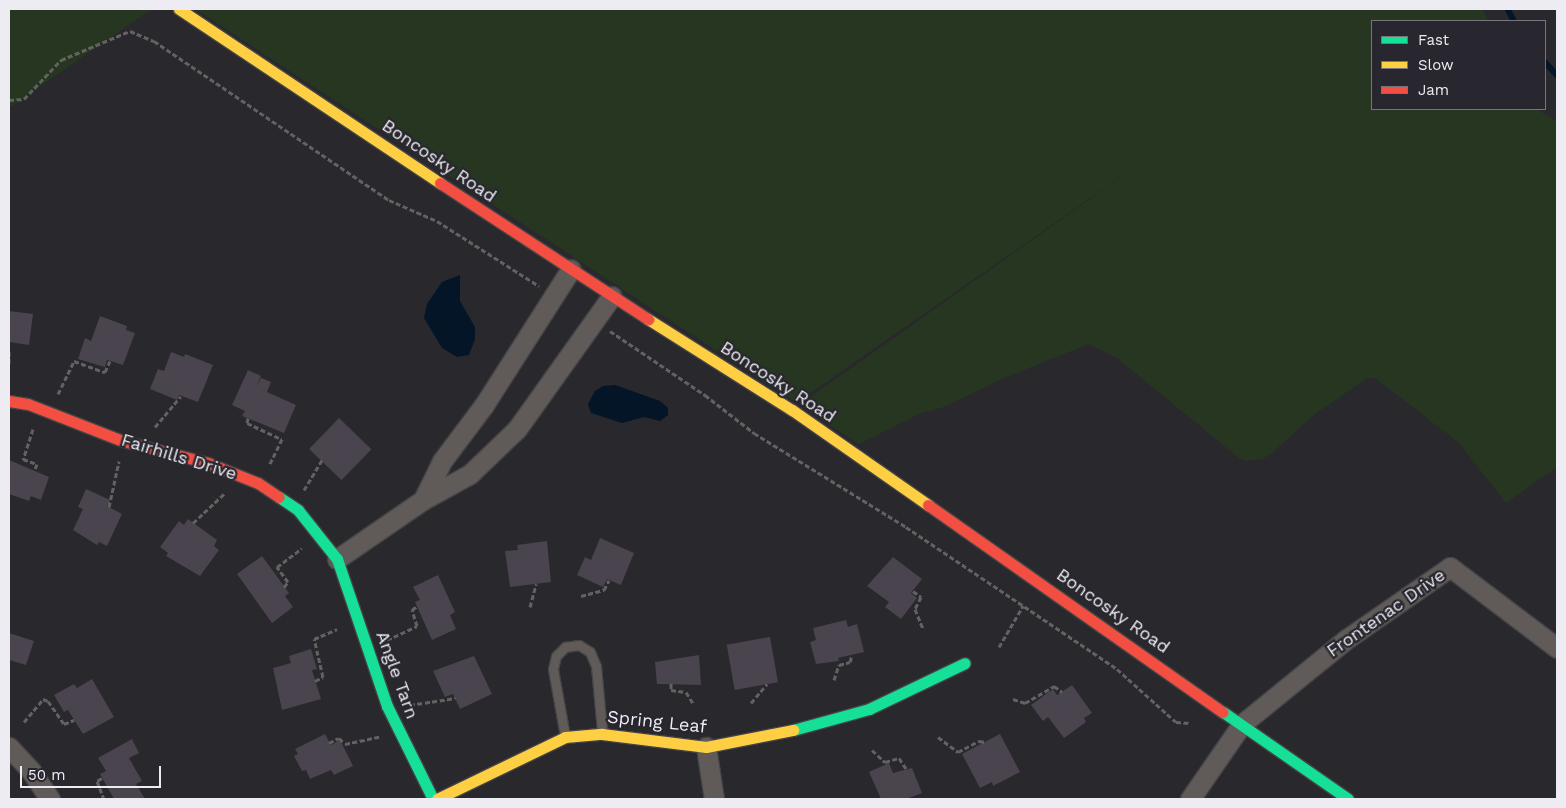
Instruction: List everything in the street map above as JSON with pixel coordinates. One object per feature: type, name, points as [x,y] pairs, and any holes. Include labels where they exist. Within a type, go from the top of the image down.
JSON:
[{"type":"street","name":"Boncosky Road","points":[[180,9],[612,296],[792,410],[1348,799]]},
{"type":"street","points":[[424,500],[442,461],[484,405],[571,269]]},
{"type":"street","points":[[337,560],[424,500],[470,474],[517,429],[612,296]]},
{"type":"street","name":"Fairhills Drive","points":[[9,401],[28,404],[123,441],[208,463],[258,484],[298,510],[337,560]]},
{"type":"street","name":"Angle Tarn","points":[[337,560],[387,706],[433,799]]},
{"type":"street","name":"Frontenac Drive","points":[[1242,724],[1348,638],[1450,567],[1557,648]]},
{"type":"street","name":"Spring Leaf","points":[[437,799],[565,737],[602,734],[706,747],[816,726],[864,710],[965,663]]},
{"type":"street","points":[[1190,799],[1242,724]]},
{"type":"street","points":[[9,747],[31,771],[50,799]]},
{"type":"street","points":[[706,747],[714,799]]},
{"type":"lane","points":[[565,737],[553,669],[556,656],[565,646],[580,645],[590,652],[596,666],[602,734]]},
{"type":"path","points":[[9,351],[9,366]]},
{"type":"path","points":[[58,394],[74,361],[105,372],[110,361]]},
{"type":"path","points":[[152,432],[181,396]]},
{"type":"path","points":[[248,418],[248,423],[282,439],[268,469]]},
{"type":"path","points":[[35,425],[23,459],[37,464],[35,468]]},
{"type":"path","points":[[109,508],[119,460]]},
{"type":"path","points":[[302,494],[322,460]]},
{"type":"path","points":[[193,523],[228,491]]},
{"type":"path","points":[[284,587],[288,582],[277,567],[303,547]]},
{"type":"path","points":[[581,596],[604,590],[609,580]]},
{"type":"path","points":[[530,607],[536,584]]},
{"type":"path","points":[[913,590],[921,597],[915,609],[923,629]]},
{"type":"path","points":[[385,641],[417,626],[412,610],[417,606]]},
{"type":"path","points":[[999,647],[1023,606]]},
{"type":"path","points":[[315,681],[323,677],[314,639],[343,627]]},
{"type":"path","points":[[834,680],[839,665],[850,662],[852,655]]},
{"type":"path","points":[[671,683],[671,690],[686,692],[694,706]]},
{"type":"path","points":[[751,703],[766,684]]},
{"type":"path","points":[[1013,699],[1025,703],[1054,686],[1062,692]]},
{"type":"path","points":[[407,706],[455,698]]},
{"type":"path","points":[[24,722],[43,699],[48,701],[64,724],[74,720]]},
{"type":"path","points":[[1157,706],[1176,722],[1189,722]]},
{"type":"path","points":[[329,743],[339,738],[345,744],[380,736]]},
{"type":"path","points":[[938,737],[958,752],[979,741],[986,742]]},
{"type":"path","points":[[872,750],[885,762],[899,758],[907,770]]},
{"type":"path","points":[[102,778],[97,782],[104,799]]},
{"type":"green space","points":[[9,9],[152,9],[9,108]]},
{"type":"green space","points":[[195,9],[1483,9],[1488,20],[1371,20],[1371,110],[1539,110],[1557,122],[1557,467],[1506,503],[1459,443],[1375,378],[1368,378],[1315,414],[1263,459],[1248,461],[1240,459],[1117,358],[1089,344],[1002,379],[944,407],[919,414],[859,444],[799,405],[1148,158],[796,403]]},
{"type":"water","points":[[460,275],[460,301],[475,327],[475,339],[469,355],[457,357],[442,348],[424,318],[427,304],[442,282]]},
{"type":"water","points":[[615,385],[660,401],[668,408],[668,415],[660,421],[644,417],[622,423],[591,413],[588,404],[595,391],[603,386]]},
{"type":"building","points":[[9,311],[33,314],[29,345],[9,342]]},
{"type":"building","points":[[100,316],[127,326],[126,330],[135,333],[123,365],[107,360],[105,367],[78,359],[85,338],[91,341]]},
{"type":"building","points":[[171,352],[184,357],[185,354],[213,365],[198,402],[179,395],[177,400],[150,389],[158,369],[164,371]]},
{"type":"building","points":[[248,370],[261,376],[256,387],[261,378],[271,382],[267,392],[296,405],[284,433],[242,416],[245,411],[232,405]]},
{"type":"building","points":[[339,418],[371,449],[341,480],[309,449]]},
{"type":"building","points":[[9,460],[49,477],[41,500],[31,496],[29,501],[9,494]]},
{"type":"building","points":[[86,489],[110,500],[107,506],[122,514],[107,546],[99,542],[97,545],[73,530],[83,509],[78,507]]},
{"type":"building","points":[[188,519],[217,540],[214,546],[219,550],[200,576],[166,556],[168,553],[160,547],[179,521],[184,525]]},
{"type":"building","points":[[600,538],[634,553],[621,585],[607,579],[603,587],[577,575],[585,557],[591,560]]},
{"type":"building","points":[[547,541],[551,582],[510,587],[505,551],[518,550],[517,545]]},
{"type":"building","points":[[262,556],[289,593],[285,596],[293,607],[272,623],[237,574]]},
{"type":"building","points":[[893,557],[922,579],[911,593],[917,598],[901,619],[885,607],[889,602],[867,586]]},
{"type":"building","points":[[438,575],[455,612],[450,615],[456,629],[432,640],[415,602],[420,600],[413,587]]},
{"type":"building","points":[[846,620],[848,627],[857,624],[864,652],[838,658],[839,661],[816,664],[810,642],[816,640],[813,628]]},
{"type":"building","points":[[9,633],[34,641],[26,665],[9,660]]},
{"type":"building","points":[[770,637],[778,682],[735,690],[727,645]]},
{"type":"building","points":[[311,649],[317,669],[312,670],[321,699],[282,710],[273,668],[291,663],[289,656]]},
{"type":"building","points":[[699,655],[701,685],[657,684],[655,662]]},
{"type":"building","points":[[474,656],[492,694],[460,709],[453,694],[445,697],[433,671]]},
{"type":"building","points":[[92,679],[114,717],[83,734],[68,710],[64,712],[54,695],[74,684],[77,688]]},
{"type":"building","points":[[1072,685],[1092,713],[1084,718],[1086,722],[1064,738],[1048,717],[1043,721],[1031,705],[1053,689],[1057,695]]},
{"type":"building","points":[[325,734],[331,745],[340,740],[353,766],[334,775],[331,770],[310,779],[306,770],[302,771],[294,756],[298,754],[295,749]]},
{"type":"building","points":[[1000,734],[1020,772],[993,786],[992,782],[980,788],[962,754]]},
{"type":"building","points":[[132,739],[139,753],[129,758],[142,781],[136,784],[145,799],[114,799],[100,774],[106,771],[98,758]]},
{"type":"building","points":[[889,763],[893,773],[912,768],[922,793],[906,799],[881,799],[869,772]]},
{"type":"waterway","points":[[1508,9],[1514,20]]},
{"type":"waterway","points":[[1546,63],[1557,75]]},
{"type":"traffic: fast","points":[[279,497],[298,510],[337,559],[387,706],[433,799]]},
{"type":"traffic: fast","points":[[793,730],[869,709],[965,663]]},
{"type":"traffic: fast","points":[[1223,712],[1348,799]]},
{"type":"traffic: slow","points":[[179,9],[440,183]]},
{"type":"traffic: slow","points":[[648,319],[792,410],[928,505]]},
{"type":"traffic: slow","points":[[437,799],[565,737],[602,734],[706,747],[793,730]]},
{"type":"traffic: jam","points":[[440,183],[648,319]]},
{"type":"traffic: jam","points":[[9,401],[28,404],[123,441],[208,463],[258,483],[279,497]]},
{"type":"traffic: jam","points":[[928,505],[1223,712]]}]
